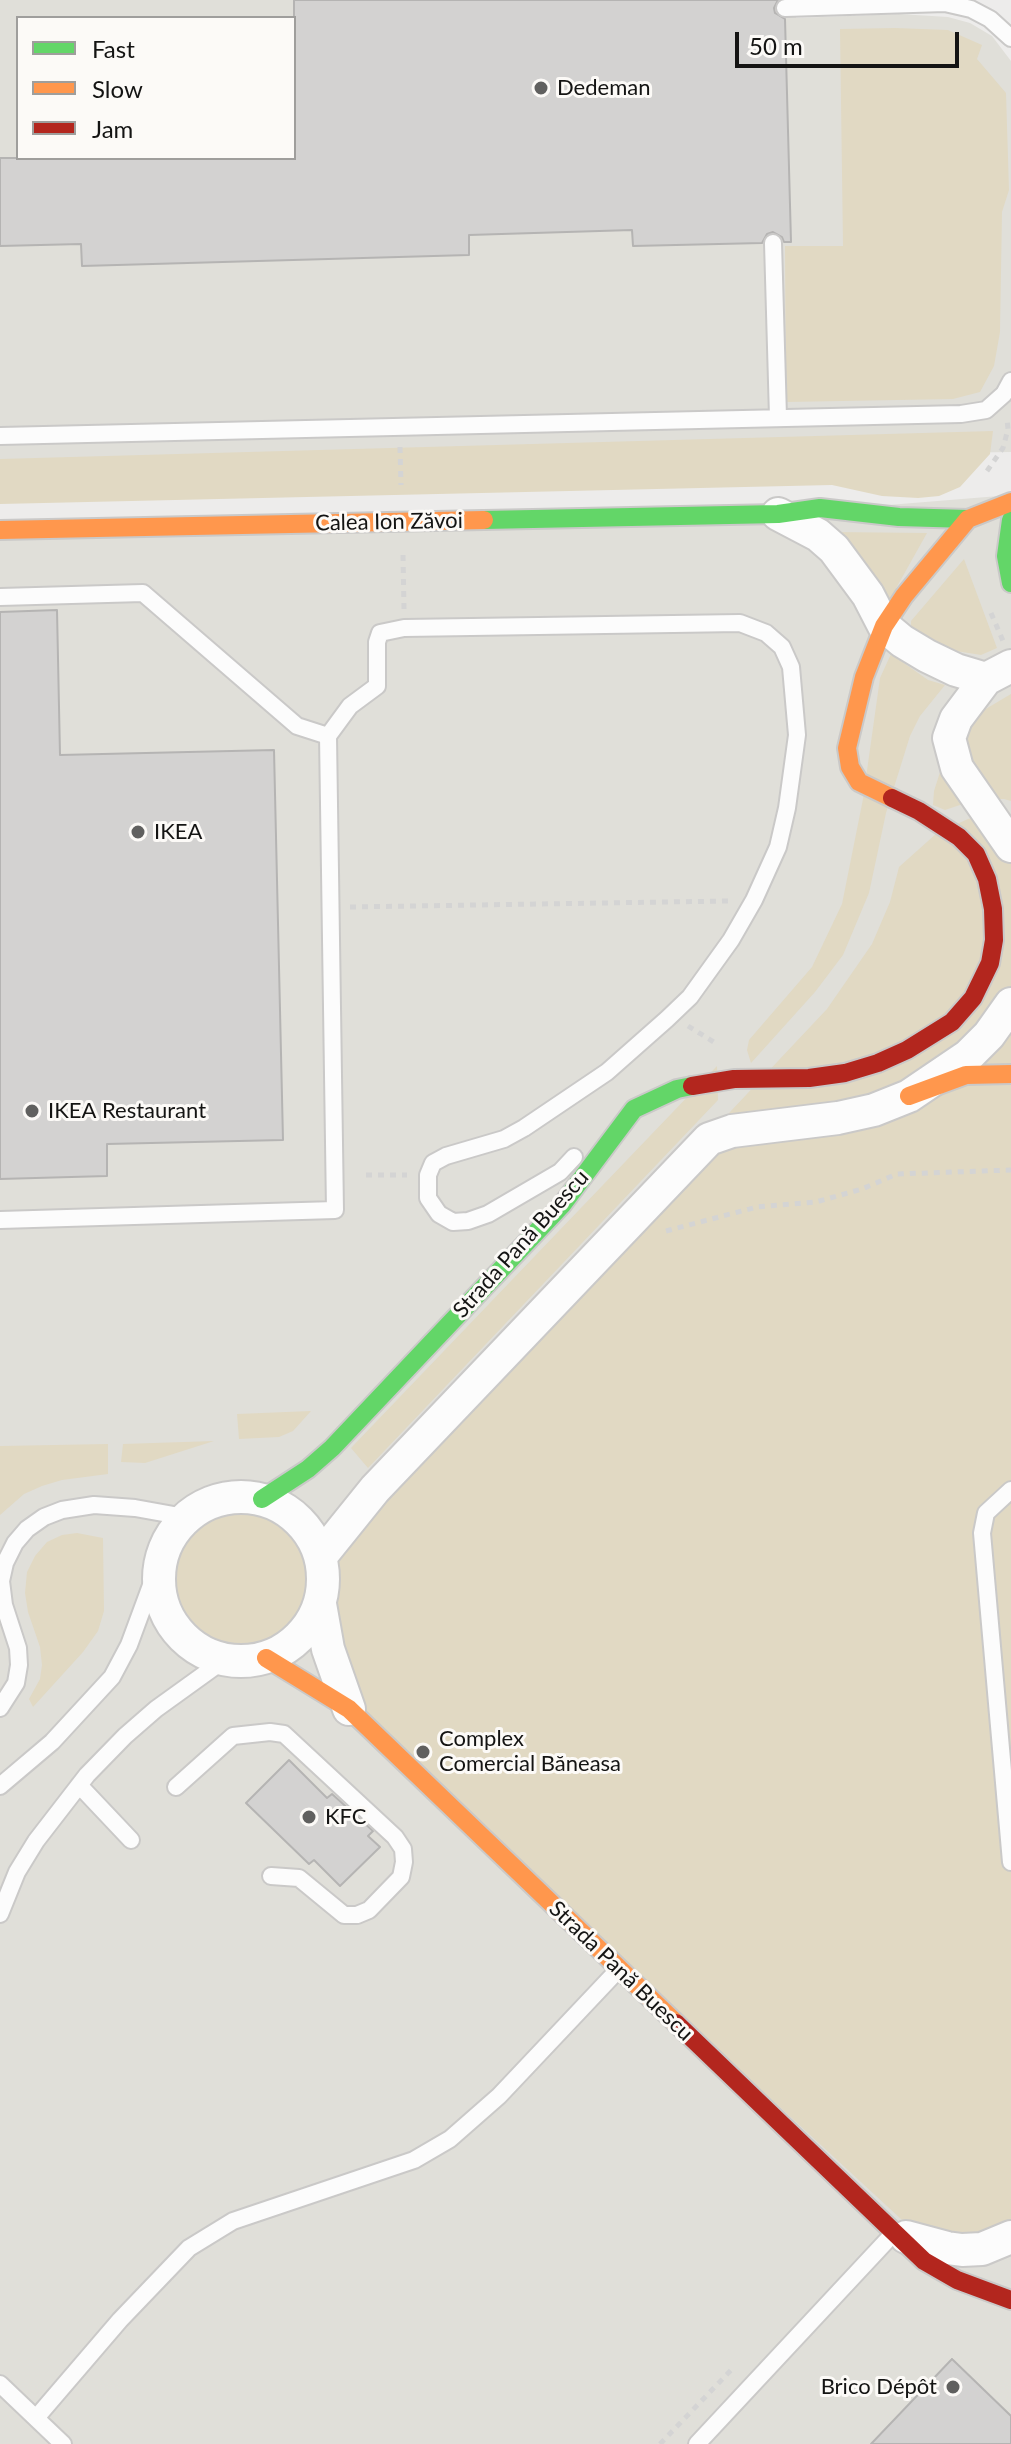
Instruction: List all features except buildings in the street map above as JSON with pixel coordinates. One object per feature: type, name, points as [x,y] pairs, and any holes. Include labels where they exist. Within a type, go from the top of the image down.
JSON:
[{"type":"main road","name":"Strada Pană Buescu","points":[[262,1499],[308,1469],[332,1448],[562,1205],[634,1109],[677,1089],[703,1083],[734,1079],[809,1078],[845,1073],[878,1063],[907,1050],[952,1022],[973,998],[990,963],[994,940],[993,909],[987,879],[976,854],[959,837],[919,811],[859,782],[850,767],[847,748],[864,677],[884,626],[904,596],[968,519],[1011,502]]},
{"type":"main road","name":"Calea Ion Zăvoi","points":[[0,530],[778,514],[820,508],[899,517],[968,519]]},
{"type":"main road","points":[[1011,520],[1006,556],[1011,583]]},
{"type":"main road","points":[[909,1096],[966,1075],[1011,1074]]},
{"type":"main road","name":"Strada Pană Buescu","points":[[266,1658],[349,1709],[893,2233],[939,2272],[1011,2300]]},
{"type":"street","name":"Calea Ion Zăvoi","points":[[778,514],[818,535],[834,549],[868,595],[884,626],[927,656],[956,670],[998,672]]},
{"type":"street","points":[[998,672],[956,719],[949,738],[957,768],[1011,846]]},
{"type":"street","points":[[321,1556],[375,1489],[709,1139],[732,1131],[838,1118],[874,1110],[909,1096],[968,1056],[989,1035],[1011,1004]]},
{"type":"street","points":[[239,1496],[262,1499],[283,1507],[308,1530],[321,1556],[324,1576],[320,1604],[307,1628],[290,1646],[266,1658],[224,1660],[187,1642],[173,1626],[159,1590],[160,1561],[168,1540],[185,1517],[220,1499],[239,1496]]},
{"type":"street","name":"Strada Pană Buescu","points":[[320,1604],[328,1649],[349,1709]]},
{"type":"street","name":"Strada Pană Buescu","points":[[893,2233],[962,2250],[982,2249],[1011,2237]]},
{"type":"lane","points":[[785,8],[945,3],[981,14],[1011,38]]},
{"type":"lane","points":[[773,243],[778,417]]},
{"type":"lane","points":[[0,436],[961,414],[986,410],[1004,394],[1011,381]]},
{"type":"lane","points":[[0,597],[143,593],[297,726],[328,736]]},
{"type":"lane","points":[[0,1220],[335,1210],[328,736],[350,706],[377,686],[377,642],[380,633],[389,629],[740,623],[766,633],[782,647],[791,667],[797,735],[787,808],[778,847],[754,900],[731,940],[690,997],[607,1072],[504,1139],[446,1156],[433,1163],[427,1186],[432,1206],[453,1222],[488,1214],[560,1172],[607,1122],[634,1109]]},
{"type":"lane","points":[[1011,1490],[986,1513],[982,1533],[1011,1862]]},
{"type":"lane","points":[[0,1708],[16,1683],[19,1665],[18,1648],[4,1605],[1,1581],[5,1563],[15,1543],[27,1529],[44,1517],[62,1510],[94,1505],[185,1517]]},
{"type":"lane","points":[[0,1786],[52,1742],[112,1677],[129,1645],[160,1561]]},
{"type":"lane","points":[[0,1914],[23,1861],[79,1785],[125,1736],[156,1709],[224,1660]]},
{"type":"lane","points":[[176,1787],[233,1736],[270,1732],[284,1734],[395,1837],[403,1849],[401,1877],[369,1910],[357,1915],[344,1915],[299,1878],[271,1876]]},
{"type":"lane","points":[[79,1785],[131,1840]]},
{"type":"lane","points":[[36,2418],[120,2320],[189,2248],[233,2221],[414,2160],[450,2139],[499,2096],[619,1969]]},
{"type":"lane","points":[[697,2444],[893,2233]]},
{"type":"lane","points":[[0,2384],[63,2444]]},
{"type":"path","points":[[341,907],[754,900]]},
{"type":"path","points":[[687,1026],[724,1048]]},
{"type":"path","points":[[665,1231],[757,1207],[816,1202],[862,1189],[897,1174],[1011,1170]]},
{"type":"path","points":[[366,1175],[428,1175]]},
{"type":"shaded area","points":[[0,0],[796,0],[796,18],[899,14],[948,17],[970,23],[992,36],[1011,61],[1011,452],[0,468]]},
{"type":"shaded area","points":[[840,29],[948,30],[982,45],[977,59],[1006,93],[1009,190],[1002,212],[1000,332],[994,366],[980,392],[953,399],[786,402],[785,246],[843,246]]},
{"type":"shaded area","points":[[993,431],[990,454],[960,487],[939,496],[918,498],[882,496],[832,485],[0,504],[0,459]]},
{"type":"shaded area","points":[[1011,495],[1011,2444],[0,2444],[0,530],[778,514]]},
{"type":"shaded area","points":[[831,532],[927,533],[890,599]]},
{"type":"shaded area","points":[[964,559],[997,648],[981,655],[956,651],[929,641],[911,627],[911,621]]},
{"type":"shaded area","points":[[891,654],[928,680],[945,685],[920,716],[910,736],[886,813],[869,893],[843,955],[815,992],[751,1063],[747,1050],[749,1040],[812,967],[842,904],[863,799],[880,678]]},
{"type":"shaded area","points":[[1011,694],[1011,801],[978,799],[945,810],[933,805],[942,766],[957,738],[984,710]]},
{"type":"shaded area","points":[[982,816],[1011,821],[1011,2237],[927,2243],[349,1709],[320,1604],[324,1576],[321,1556],[375,1489],[827,1009],[872,944],[890,902],[899,867],[937,833]]},
{"type":"shaded area","points":[[717,1066],[718,1100],[368,1468],[351,1448]]},
{"type":"shaded area","points":[[311,1411],[293,1431],[279,1437],[239,1439],[237,1414]]},
{"type":"shaded area","points":[[214,1441],[145,1463],[121,1462],[123,1444]]},
{"type":"shaded area","points":[[108,1444],[108,1474],[42,1486],[24,1494],[0,1515],[0,1446]]},
{"type":"shaded area","points":[[241,1514],[266,1519],[287,1533],[301,1554],[306,1579],[301,1604],[287,1625],[266,1639],[241,1644],[216,1639],[195,1625],[181,1604],[176,1579],[181,1554],[195,1533],[216,1519]]},
{"type":"shaded area","points":[[77,1533],[103,1538],[104,1611],[98,1631],[83,1652],[33,1707],[29,1699],[40,1679],[42,1665],[40,1647],[28,1612],[25,1593],[27,1572],[47,1542]]},
{"type":"traffic: fast","points":[[484,520],[778,514],[820,508],[899,517],[968,519]]},
{"type":"traffic: fast","points":[[1011,520],[1006,556],[1011,583]]},
{"type":"traffic: fast","points":[[262,1499],[308,1469],[332,1448],[562,1205],[634,1109],[677,1089],[692,1086]]},
{"type":"traffic: slow","points":[[892,798],[859,782],[850,767],[847,748],[864,677],[884,626],[904,596],[968,519],[1011,502]]},
{"type":"traffic: slow","points":[[0,530],[484,520]]},
{"type":"traffic: slow","points":[[909,1096],[966,1075],[1011,1074]]},
{"type":"traffic: slow","points":[[266,1658],[349,1709],[676,2023]]},
{"type":"traffic: jam","points":[[692,1086],[734,1079],[809,1078],[845,1073],[878,1063],[907,1050],[952,1022],[973,998],[990,963],[994,940],[993,909],[987,879],[976,854],[959,837],[892,798]]},
{"type":"traffic: jam","points":[[676,2023],[924,2261],[957,2280],[1011,2300]]},
{"type":"place","name":"Dedeman","points":[[541,88]]},
{"type":"place","name":"IKEA","points":[[138,832]]},
{"type":"place","name":"IKEA Restaurant","points":[[32,1111]]},
{"type":"place","name":"Complex Comercial Băneasa","points":[[423,1752]]},
{"type":"place","name":"KFC","points":[[309,1817]]},
{"type":"place","name":"Brico Dépôt","points":[[953,2387]]}]
